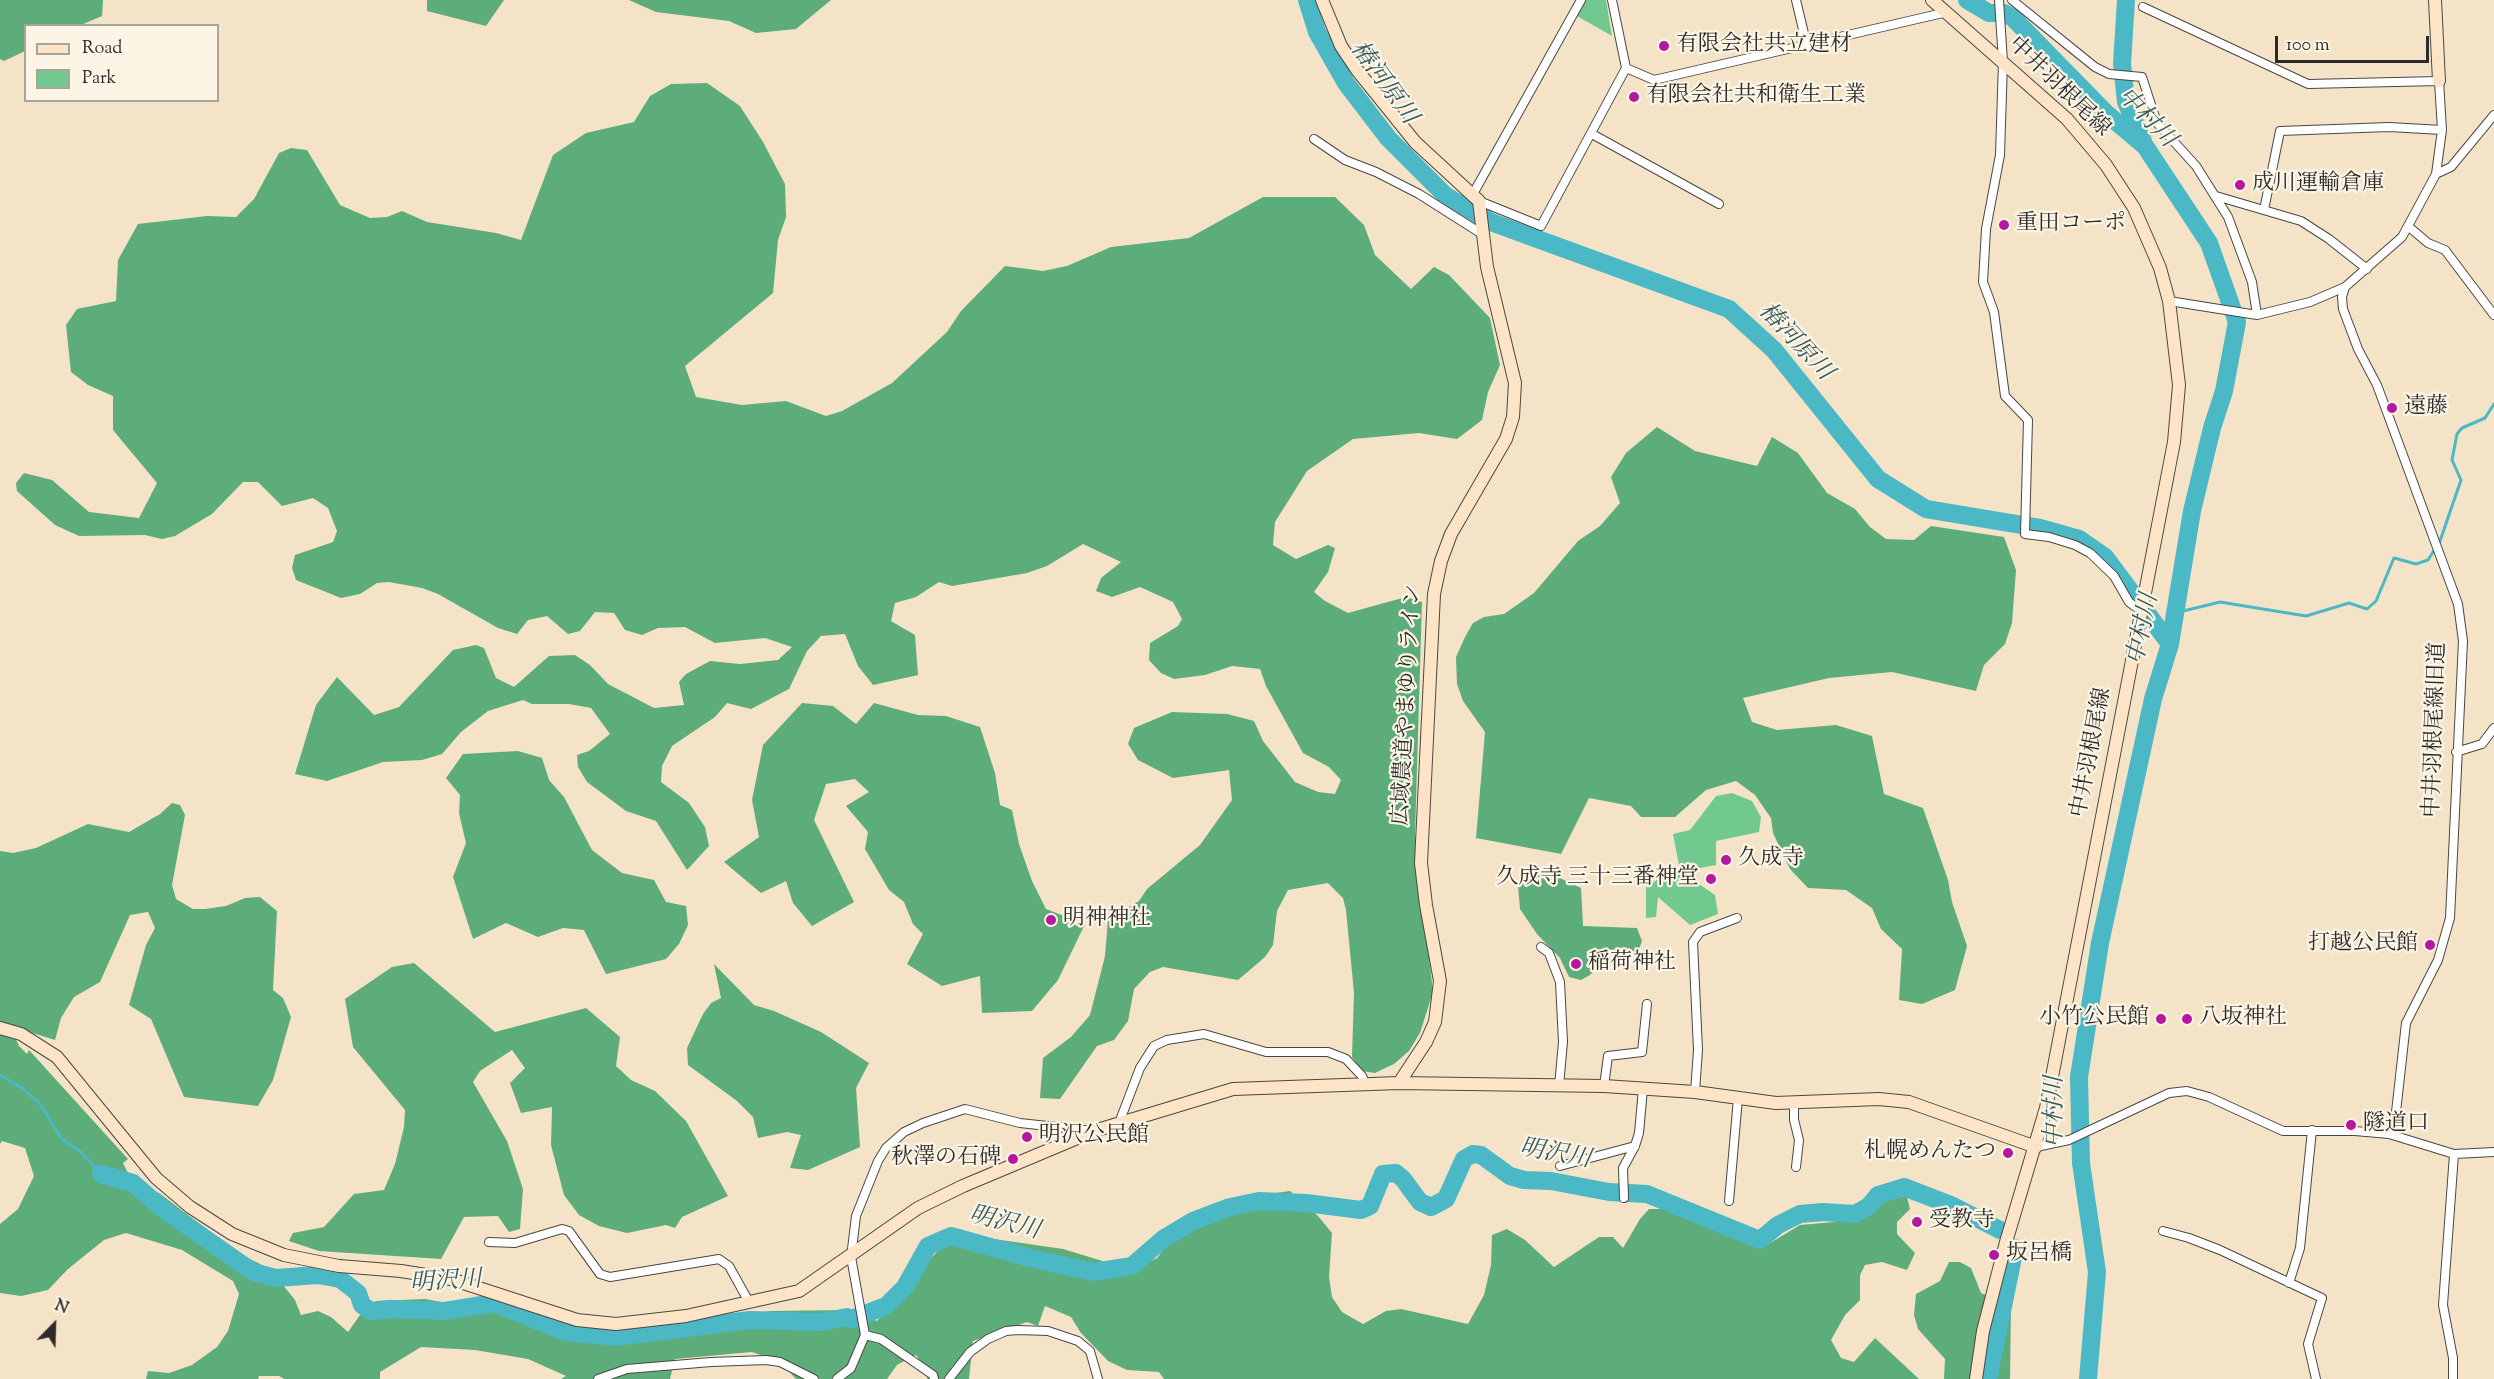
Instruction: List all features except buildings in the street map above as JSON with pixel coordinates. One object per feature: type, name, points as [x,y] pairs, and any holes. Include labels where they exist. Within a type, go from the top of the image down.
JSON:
[{"type":"street","points":[[1322,0],[1341,46],[1357,70],[1415,142],[1455,182],[1476,197],[1541,226],[1626,68],[1612,0]]},
{"type":"street","points":[[1476,197],[1581,0]]},
{"type":"street","points":[[1796,0],[1807,46]]},
{"type":"street","name":"中井羽根尾線","points":[[1932,0],[1943,13],[2067,119],[2106,165],[2148,236],[2169,301],[2179,385],[2174,442],[2046,1108],[2006,1242],[1983,1331],[1976,1379]]},
{"type":"street","points":[[2000,0],[2003,62],[2000,155],[1986,229],[1983,282],[1994,312],[2005,396],[2028,420],[2025,534],[2049,537],[2075,545],[2090,553],[2114,576],[2129,602],[2141,611]]},
{"type":"street","points":[[2012,0],[2095,67],[2109,74],[2142,77],[2157,123],[2196,166],[2228,217],[2249,271],[2254,315]]},
{"type":"street","points":[[2169,301],[2254,315],[2310,302],[2345,287],[2402,237],[2436,174],[2442,130],[2435,0]]},
{"type":"street","points":[[2143,7],[2308,84],[2439,81]]},
{"type":"street","points":[[1626,68],[1654,80],[1943,13]]},
{"type":"street","points":[[2436,174],[2451,167],[2494,115]]},
{"type":"street","points":[[2265,210],[2280,131],[2389,127],[2442,130]]},
{"type":"street","points":[[1592,134],[1719,204]]},
{"type":"street","points":[[1314,139],[1345,160],[1376,172],[1419,194],[1481,230]]},
{"type":"street","points":[[2216,196],[2301,221],[2329,239],[2367,269]]},
{"type":"street","name":"広域農道やまゆりライン","points":[[1399,1083],[1426,1041],[1435,1022],[1440,981],[1421,863],[1434,594],[1444,549],[1500,452],[1511,427],[1515,408],[1512,368],[1481,230],[1476,197]]},
{"type":"street","points":[[2409,227],[2428,243],[2445,250],[2494,315]]},
{"type":"street","name":"中井羽根尾線旧道","points":[[2345,287],[2342,297],[2343,309],[2358,349],[2377,385],[2458,604],[2463,641],[2450,918],[2438,960],[2406,1023],[2395,1121],[2390,1134]]},
{"type":"street","points":[[2456,752],[2482,744],[2494,728]]},
{"type":"street","points":[[1695,1092],[1698,1039],[1694,942],[1700,932],[1737,918]]},
{"type":"street","points":[[1541,947],[1549,953],[1560,982],[1563,1042],[1559,1086]]},
{"type":"street","points":[[1604,1086],[1608,1056],[1642,1052],[1647,1004]]},
{"type":"street","points":[[0,1028],[21,1034],[57,1057],[156,1178],[190,1207],[232,1234],[284,1255],[339,1266],[401,1271],[452,1279],[577,1320],[616,1324],[686,1316],[799,1291],[851,1257],[918,1208],[963,1186],[1094,1131],[1233,1089],[1399,1083],[1604,1086],[1695,1092],[1794,1103],[1848,1098],[1909,1102],[2036,1147],[2069,1140],[2169,1093],[2187,1091],[2209,1097],[2283,1131],[2312,1130],[2390,1134],[2454,1154],[2494,1152]]},
{"type":"street","points":[[1119,1123],[1140,1068],[1154,1046],[1167,1040],[1204,1034],[1266,1052],[1328,1052],[1346,1059],[1362,1076],[1366,1085]]},
{"type":"street","points":[[1624,1197],[1623,1168],[1635,1146],[1643,1089]]},
{"type":"street","points":[[1729,1201],[1738,1098]]},
{"type":"street","points":[[1794,1103],[1794,1120],[1799,1140],[1796,1167]]},
{"type":"street","points":[[837,1379],[851,1368],[865,1335],[851,1257],[856,1216],[878,1161],[886,1148],[904,1132],[965,1109],[1020,1123],[1094,1131]]},
{"type":"street","points":[[2289,1282],[2300,1248],[2312,1130]]},
{"type":"street","points":[[1560,1166],[1635,1146]]},
{"type":"street","points":[[2453,1379],[2453,1358],[2444,1305],[2454,1154]]},
{"type":"street","points":[[489,1242],[516,1243],[562,1229],[569,1231],[600,1274],[609,1277],[719,1259],[729,1266],[749,1302]]},
{"type":"street","points":[[2163,1231],[2220,1250],[2322,1298],[2308,1344],[2316,1379]]},
{"type":"street","points":[[950,1379],[970,1352],[988,1339],[1006,1331],[1018,1330],[1048,1331],[1078,1341],[1090,1351],[1098,1379]]},
{"type":"street","points":[[865,1335],[881,1339],[933,1375],[934,1379]]},
{"type":"street","points":[[598,1379],[627,1369],[766,1360],[780,1362],[814,1379]]},
{"type":"green space","points":[[0,0],[103,0],[102,16],[83,24],[24,24],[24,51],[4,61],[0,59]]},
{"type":"green space","points":[[427,0],[504,0],[486,26],[427,11]]},
{"type":"green space","points":[[629,0],[831,0],[796,29],[756,33],[729,21],[656,12]]},
{"type":"green space","points":[[1585,0],[1606,0],[1612,36],[1577,16]]},
{"type":"green space","points":[[707,83],[740,106],[763,142],[785,184],[786,217],[778,240],[773,293],[685,366],[696,397],[742,405],[786,401],[826,416],[842,411],[892,383],[947,332],[961,311],[1005,266],[1043,271],[1067,266],[1111,247],[1189,238],[1263,197],[1335,197],[1364,225],[1375,255],[1411,289],[1434,267],[1449,275],[1490,318],[1500,365],[1488,392],[1482,420],[1457,439],[1419,433],[1353,439],[1307,471],[1275,522],[1273,545],[1296,559],[1328,545],[1335,548],[1328,572],[1314,592],[1325,601],[1348,613],[1406,597],[1422,602],[1415,834],[1433,992],[1420,1033],[1409,1051],[1394,1064],[1375,1073],[1362,1071],[1352,1057],[1354,993],[1346,910],[1343,898],[1328,883],[1288,890],[1277,911],[1273,945],[1265,957],[1238,980],[1163,967],[1150,972],[1134,989],[1128,1021],[1114,1040],[1097,1046],[1060,1099],[1040,1098],[1043,1058],[1071,1037],[1090,1015],[1105,956],[1108,920],[1139,901],[1147,889],[1200,845],[1232,800],[1229,770],[1173,778],[1138,760],[1128,744],[1134,728],[1172,712],[1227,714],[1254,721],[1263,741],[1295,782],[1318,792],[1335,794],[1341,780],[1329,767],[1303,753],[1266,686],[1260,669],[1232,666],[1205,675],[1174,679],[1161,673],[1149,660],[1150,643],[1178,626],[1182,619],[1173,602],[1140,587],[1112,597],[1096,591],[1101,578],[1121,562],[1083,544],[1047,566],[1027,573],[952,586],[939,582],[916,597],[895,603],[891,621],[915,635],[918,675],[873,685],[858,666],[845,634],[821,636],[807,651],[789,689],[751,709],[727,703],[715,717],[672,746],[662,766],[661,782],[689,803],[705,827],[709,846],[687,870],[656,821],[626,811],[587,782],[578,767],[577,755],[589,751],[610,734],[591,708],[569,704],[532,704],[523,700],[488,711],[461,732],[442,754],[422,760],[383,762],[327,781],[295,774],[316,705],[337,677],[374,715],[399,707],[453,650],[476,645],[484,648],[496,678],[514,687],[549,656],[575,655],[590,665],[608,684],[654,708],[684,705],[679,682],[686,674],[710,661],[740,664],[778,660],[792,647],[765,638],[715,643],[685,627],[658,628],[642,635],[625,630],[614,613],[595,612],[580,631],[568,634],[547,616],[528,620],[517,634],[498,628],[438,594],[422,588],[389,582],[377,583],[360,594],[341,598],[296,580],[292,568],[295,555],[333,542],[337,531],[328,508],[313,498],[282,506],[258,482],[243,482],[212,514],[175,536],[162,539],[145,535],[79,536],[55,525],[17,491],[16,483],[24,473],[52,480],[89,512],[139,518],[157,483],[113,430],[113,396],[88,385],[71,372],[66,325],[77,309],[116,301],[118,260],[138,224],[207,216],[236,217],[254,199],[279,153],[291,148],[307,150],[340,205],[370,218],[387,217],[402,211],[427,222],[496,233],[521,240],[553,155],[586,133],[634,122],[650,96],[671,84]]},
{"type":"green space","points":[[1657,427],[1695,451],[1757,466],[1772,437],[1798,453],[1827,493],[1855,509],[1870,527],[1886,539],[1914,540],[1931,526],[2004,537],[2016,570],[2012,623],[2005,644],[1984,665],[1976,691],[1892,672],[1829,678],[1743,698],[1752,722],[1777,730],[1836,725],[1872,736],[1884,794],[1923,808],[1948,880],[1952,902],[1967,946],[1955,990],[1922,1004],[1899,1000],[1902,949],[1881,929],[1872,908],[1846,890],[1808,888],[1790,869],[1773,833],[1771,818],[1755,795],[1736,781],[1706,790],[1675,817],[1641,817],[1631,806],[1589,798],[1561,854],[1476,838],[1485,732],[1463,701],[1457,684],[1456,657],[1473,623],[1484,617],[1504,614],[1534,593],[1578,541],[1600,526],[1620,503],[1611,477],[1626,453]]},
{"type":"green space","points":[[802,703],[833,706],[856,724],[874,703],[918,715],[946,716],[980,727],[995,773],[1000,805],[1012,810],[1019,844],[1032,881],[1046,909],[1085,924],[1058,980],[1032,1011],[982,1013],[980,976],[942,986],[907,964],[923,934],[913,924],[904,902],[889,890],[865,849],[868,832],[846,806],[869,792],[855,779],[826,784],[814,820],[854,902],[812,926],[793,903],[786,881],[761,893],[724,862],[759,837],[752,800],[763,745]]},
{"type":"green space","points":[[518,751],[542,758],[549,780],[564,797],[592,850],[622,873],[654,880],[666,902],[686,906],[688,925],[679,944],[666,959],[606,974],[584,930],[563,928],[538,937],[506,923],[473,939],[453,877],[466,843],[459,813],[460,795],[446,778],[463,754]]},
{"type":"green space","points":[[1732,793],[1752,801],[1761,817],[1759,832],[1716,841],[1716,865],[1690,870],[1689,877],[1715,895],[1718,914],[1690,925],[1658,897],[1656,917],[1646,918],[1646,888],[1667,872],[1680,870],[1673,834],[1690,830],[1716,796]]},
{"type":"green space","points":[[172,803],[180,805],[185,815],[172,885],[176,899],[193,909],[205,909],[226,906],[245,898],[260,897],[277,911],[273,990],[283,998],[291,1017],[273,1080],[258,1106],[184,1097],[151,1019],[129,1005],[146,945],[155,928],[148,912],[130,915],[100,982],[74,997],[61,1018],[55,1040],[10,1026],[19,1046],[27,1054],[29,1050],[128,1159],[123,1163],[133,1183],[159,1193],[238,1253],[270,1269],[295,1300],[301,1315],[318,1311],[331,1317],[348,1332],[360,1315],[377,1301],[425,1299],[452,1304],[497,1299],[570,1326],[612,1330],[709,1321],[770,1311],[848,1310],[877,1321],[941,1247],[980,1237],[1063,1249],[1132,1270],[1157,1258],[1188,1218],[1232,1199],[1290,1191],[1318,1216],[1332,1233],[1329,1277],[1332,1297],[1342,1312],[1363,1324],[1386,1311],[1401,1309],[1468,1324],[1484,1295],[1491,1265],[1492,1235],[1507,1229],[1525,1240],[1554,1267],[1599,1237],[1613,1237],[1623,1248],[1640,1219],[1649,1209],[1663,1209],[1762,1248],[1800,1225],[1856,1220],[1890,1197],[1907,1197],[1910,1209],[1897,1222],[1897,1234],[1915,1253],[1907,1270],[1882,1262],[1865,1265],[1860,1275],[1860,1300],[1845,1315],[1831,1340],[1841,1358],[1854,1362],[1875,1338],[1919,1379],[1164,1379],[1159,1372],[1127,1370],[1108,1361],[1081,1333],[1071,1317],[1045,1306],[1038,1326],[1027,1322],[973,1341],[969,1379],[927,1379],[928,1372],[916,1355],[897,1365],[887,1379],[796,1379],[780,1362],[752,1352],[675,1359],[670,1379],[561,1379],[566,1376],[528,1359],[475,1350],[421,1347],[380,1372],[380,1379],[284,1379],[279,1376],[259,1376],[258,1379],[146,1379],[148,1371],[169,1373],[192,1365],[217,1347],[228,1331],[239,1294],[233,1281],[182,1250],[126,1233],[104,1240],[68,1269],[48,1290],[21,1296],[0,1293],[0,1224],[18,1209],[34,1176],[25,1148],[2,1141],[0,1144],[0,851],[13,853],[36,848],[88,824],[129,832],[160,814]]},
{"type":"green space","points":[[1543,870],[1581,888],[1583,926],[1637,928],[1642,941],[1638,952],[1612,951],[1590,975],[1581,980],[1569,977],[1560,958],[1537,934],[1520,909],[1518,886]]},
{"type":"green space","points":[[414,963],[495,1032],[586,1008],[620,1037],[616,1066],[631,1080],[655,1091],[686,1121],[728,1196],[682,1217],[675,1228],[666,1225],[627,1233],[599,1226],[579,1215],[564,1195],[551,1145],[552,1107],[521,1113],[510,1083],[525,1068],[512,1050],[480,1071],[473,1082],[507,1141],[523,1189],[520,1229],[509,1232],[498,1216],[464,1217],[441,1259],[319,1251],[289,1241],[293,1233],[324,1227],[354,1194],[384,1190],[395,1164],[404,1127],[405,1110],[353,1047],[345,999],[392,967]]},
{"type":"green space","points":[[714,964],[754,1005],[774,1011],[821,1032],[869,1063],[856,1088],[860,1147],[808,1170],[790,1168],[801,1135],[787,1132],[758,1138],[753,1117],[737,1101],[688,1065],[687,1048],[703,1014],[711,1003],[721,998]]},
{"type":"green space","points":[[1949,1262],[1960,1262],[1971,1268],[1981,1293],[2011,1306],[2010,1379],[1944,1379],[1945,1359],[1918,1329],[1914,1315],[1916,1294],[1940,1281]]},
{"type":"waterway","name":"椿河原川","points":[[1307,0],[1317,32],[1346,83],[1388,138],[1446,196],[1491,222],[1729,309],[1774,350],[1878,479],[1926,509],[2040,528],[2079,539],[2105,557],[2170,644]]},
{"type":"waterway","name":"中村川","points":[[1967,0],[1989,13],[2004,13],[2013,18],[2107,114],[2145,146],[2209,243],[2237,322],[2224,391],[2212,428],[2192,511],[2170,644],[2153,699],[2100,943],[2079,1077],[2081,1163],[2097,1272],[2088,1379]]},
{"type":"waterway","points":[[2126,0],[2122,64],[2126,102],[2143,141]]},
{"type":"waterway","points":[[2175,613],[2220,602],[2306,616],[2349,603],[2367,609],[2376,601],[2394,558],[2416,564],[2428,560],[2440,541],[2461,480],[2452,460],[2457,434],[2462,428],[2485,418],[2494,404]]},
{"type":"waterway","name":"明沢川","points":[[0,1075],[22,1088],[40,1104],[62,1139],[81,1152],[101,1174]]},
{"type":"waterway","name":"明沢川","points":[[101,1174],[133,1183],[159,1206],[253,1272],[276,1278],[318,1275],[340,1279],[358,1293],[362,1305],[371,1311],[390,1309],[445,1311],[494,1303],[565,1332],[616,1337],[750,1320],[821,1322],[847,1317],[852,1319],[886,1306],[905,1287],[928,1246],[951,1236],[1030,1258],[1093,1272],[1132,1266],[1163,1239],[1193,1221],[1230,1207],[1259,1201],[1306,1203],[1361,1210],[1370,1206],[1383,1174],[1396,1173],[1420,1202],[1431,1207],[1446,1199],[1464,1159],[1473,1154],[1481,1155],[1510,1176],[1524,1180],[1551,1181],[1609,1192],[1647,1194],[1760,1240],[1778,1225],[1800,1214],[1823,1212],[1855,1214],[1869,1206],[1878,1195],[1904,1187],[1953,1206],[2000,1230]]},
{"type":"waterway","name":"明沢川","points":[[1988,1379],[2015,1248]]},
{"type":"place","name":"有限会社共立建材","points":[[1664,46]]},
{"type":"place","name":"有限会社共和衛生工業","points":[[1634,97]]},
{"type":"place","name":"成川運輸倉庫","points":[[2240,185]]},
{"type":"place","name":"重田コーポ","points":[[2004,225]]},
{"type":"place","name":"遠藤","points":[[2392,408]]},
{"type":"place","name":"久成寺","points":[[1726,860]]},
{"type":"place","name":"久成寺 三十三番神堂","points":[[1711,879]]},
{"type":"place","name":"明神神社","points":[[1051,920]]},
{"type":"place","name":"打越公民館","points":[[2430,945]]},
{"type":"place","name":"稲荷神社","points":[[1576,964]]},
{"type":"place","name":"小竹公民館","points":[[2161,1019]]},
{"type":"place","name":"八坂神社","points":[[2187,1019]]},
{"type":"place","name":"隧道口","points":[[2351,1125]]},
{"type":"place","name":"明沢公民館","points":[[1027,1137]]},
{"type":"place","name":"札幌めんたつ","points":[[2008,1153]]},
{"type":"place","name":"秋澤の石碑","points":[[1013,1159]]},
{"type":"place","name":"受教寺","points":[[1917,1222]]},
{"type":"place","name":"坂呂橋","points":[[1994,1255]]}]
